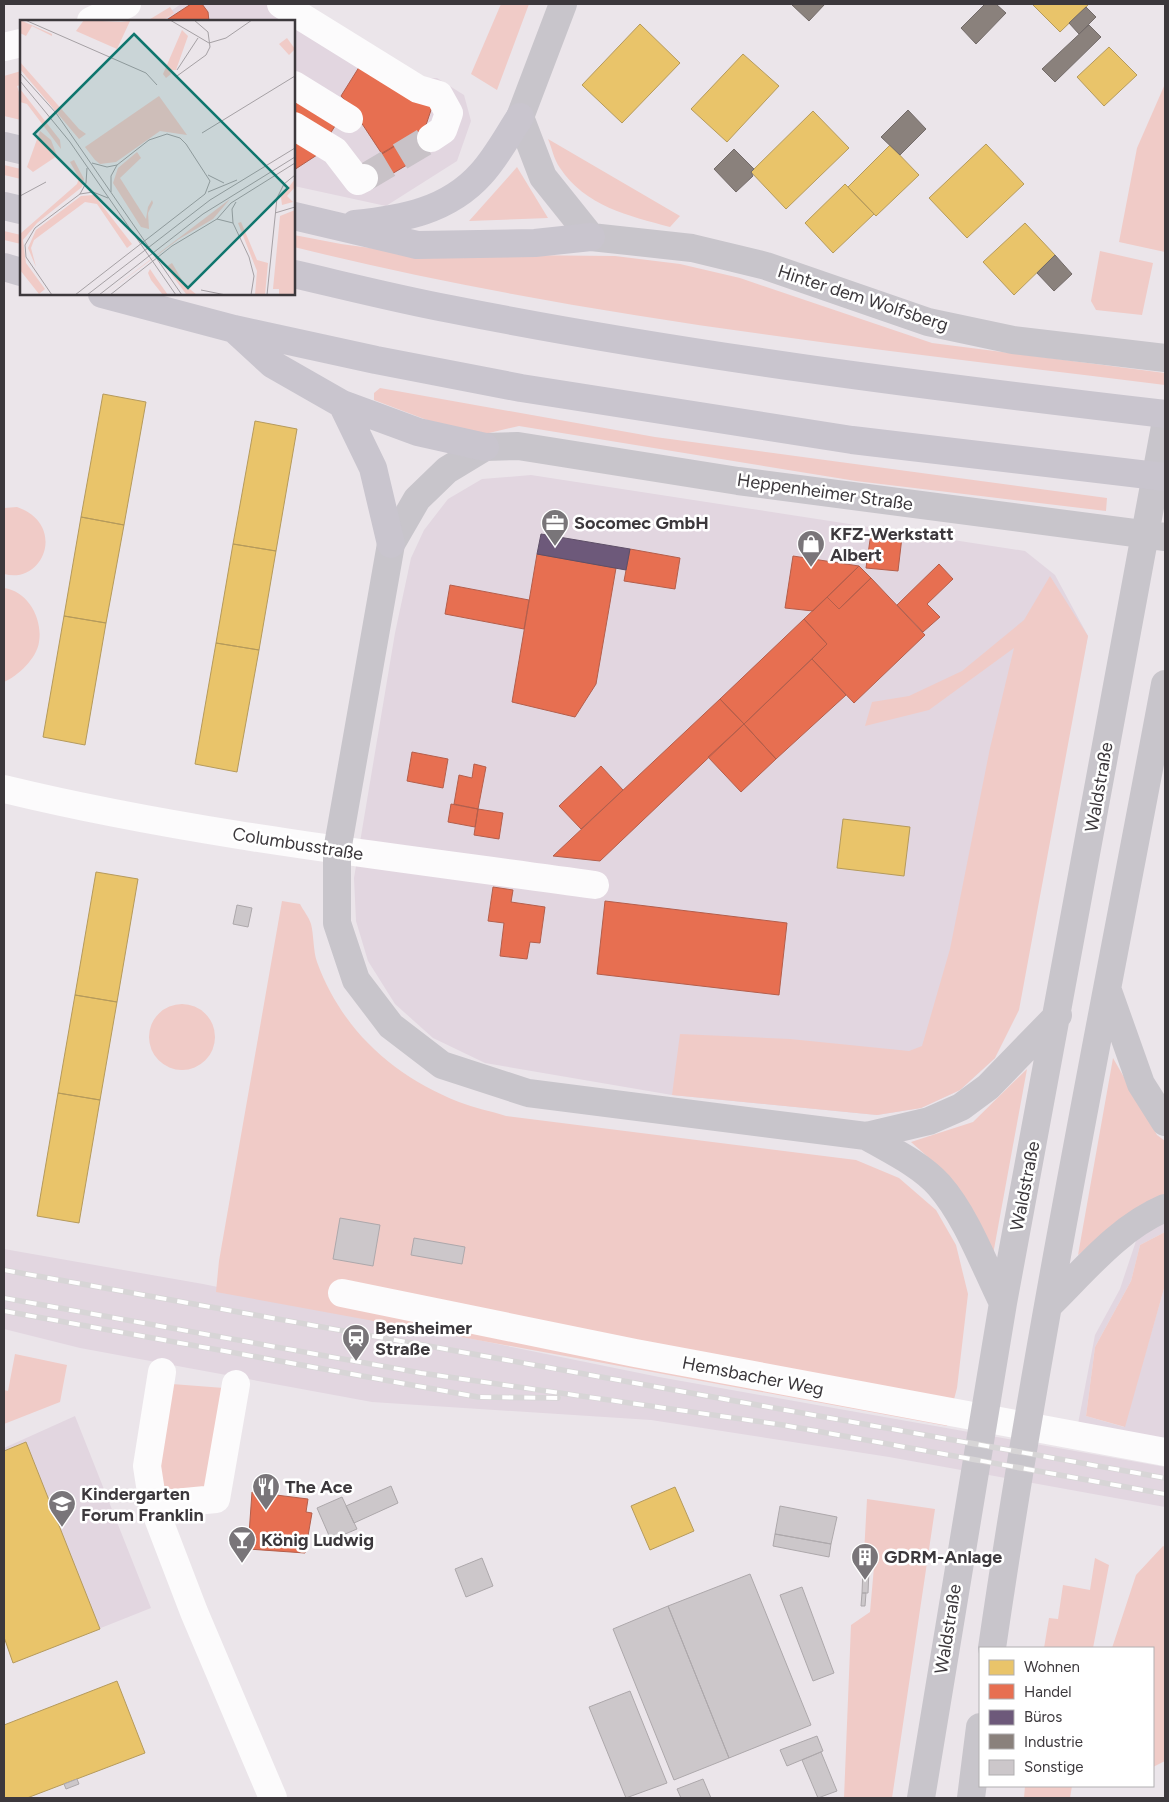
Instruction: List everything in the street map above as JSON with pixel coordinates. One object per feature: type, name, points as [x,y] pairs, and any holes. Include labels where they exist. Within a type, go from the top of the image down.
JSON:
[{"type":"highway","points":[[334,226],[397,219],[444,204],[481,174],[520,117]]},
{"type":"highway","points":[[4,146],[20,150]]},
{"type":"highway","points":[[4,206],[20,210]]},
{"type":"highway","points":[[295,216],[417,245],[535,243],[591,236]]},
{"type":"highway","points":[[4,267],[20,272]]},
{"type":"highway","points":[[295,274],[449,309],[652,346],[975,392],[1165,414]]},
{"type":"highway","points":[[106,295],[234,329],[376,360],[541,391],[852,440],[1165,477]]},
{"type":"highway","points":[[234,329],[272,364],[342,404],[418,432],[485,447]]},
{"type":"highway","points":[[342,404],[372,468],[391,544]]},
{"type":"main road","points":[[563,4],[520,117],[543,177],[591,236]]},
{"type":"main road","name":"Hinter dem Wolfsberg","points":[[591,236],[692,248],[748,261],[928,322],[1004,338],[1165,358]]},
{"type":"main road","name":"Waldstraße","points":[[921,1798],[961,1545],[1003,1303],[1058,1015],[1165,426]]},
{"type":"main road","name":"Heppenheimer Straße","points":[[485,447],[518,446],[738,481],[1165,537]]},
{"type":"main road","points":[[485,447],[447,470],[417,499],[391,544],[337,850],[336,923],[356,980],[391,1026],[442,1066],[528,1093],[866,1136],[929,1122],[961,1107],[988,1086],[1058,1015]]},
{"type":"main road","points":[[992,1647],[1006,1550],[1048,1306],[1165,684]]},
{"type":"main road","points":[[1108,989],[1141,1084],[1165,1122]]},
{"type":"main road","points":[[866,1136],[916,1166],[938,1184],[955,1206],[1003,1303]]},
{"type":"main road","points":[[1048,1306],[1112,1242],[1152,1214],[1165,1208]]},
{"type":"main road","points":[[971,1798],[979,1735]]},
{"type":"street","points":[[93,20],[127,4]]},
{"type":"street","points":[[281,4],[418,89],[439,94],[449,114],[443,130],[431,138]]},
{"type":"street","points":[[4,47],[20,43]]},
{"type":"street","points":[[295,86],[349,119]]},
{"type":"street","points":[[295,127],[335,151],[358,181],[364,178]]},
{"type":"street","name":"Columbusstraße","points":[[4,789],[177,825],[337,850],[595,885]]},
{"type":"street","name":"Hemsbacher Weg","points":[[342,1293],[634,1354],[1165,1452]]},
{"type":"street","points":[[162,1372],[147,1466],[153,1505],[194,1612],[273,1798]]},
{"type":"street","points":[[153,1505],[216,1499],[236,1384]]},
{"type":"shaded area","points":[[181,4],[300,4],[415,78],[437,78],[464,95],[471,121],[457,161],[386,206],[295,186],[295,20],[157,20]]},
{"type":"shaded area","points":[[501,4],[529,4],[497,90],[471,74]]},
{"type":"shaded area","points":[[170,7],[174,13],[164,20],[149,20]]},
{"type":"shaded area","points":[[20,71],[20,85],[17,86],[20,95],[20,120],[4,116],[4,76]]},
{"type":"shaded area","points":[[1165,84],[1165,252],[1119,242],[1137,148]]},
{"type":"shaded area","points":[[548,139],[680,216],[670,227],[624,214],[595,200],[570,181],[560,168]]},
{"type":"shaded area","points":[[4,165],[20,169],[20,179],[4,175]]},
{"type":"shaded area","points":[[517,167],[548,218],[469,221]]},
{"type":"shaded area","points":[[4,231],[20,235],[20,244],[4,240]]},
{"type":"shaded area","points":[[295,235],[341,244],[414,254],[615,256],[680,264],[740,278],[932,343],[1165,373],[1165,385],[727,329],[509,293],[401,272],[295,247]]},
{"type":"shaded area","points":[[1100,251],[1153,263],[1142,315],[1096,310],[1091,301]]},
{"type":"shaded area","points":[[380,388],[655,437],[1107,498],[1106,511],[856,481],[519,426],[472,437],[374,400],[374,393]]},
{"type":"shaded area","points":[[531,475],[1025,551],[1055,575],[1088,636],[995,1058],[960,1090],[921,1108],[877,1115],[672,1095],[485,1063],[433,1038],[395,1004],[368,961],[356,921],[354,878],[395,633],[411,558],[424,530],[448,499],[482,479]]},
{"type":"shaded area","points":[[17,507],[32,515],[42,526],[45,539],[44,551],[39,562],[30,571],[18,575],[4,574],[4,508]]},
{"type":"shaded area","points":[[1050,576],[1088,636],[1019,1010],[995,1058],[960,1090],[921,1108],[877,1115],[672,1095],[680,1034],[790,1039],[909,1051],[922,1046],[950,949],[990,748],[1014,648],[929,710],[865,726],[872,702],[909,696],[962,671],[1024,620]]},
{"type":"shaded area","points":[[4,588],[13,590],[27,600],[36,616],[40,633],[35,654],[31,660],[21,671],[4,682]]},
{"type":"shaded area","points":[[282,901],[300,904],[307,916],[313,933],[317,962],[340,1009],[356,1029],[373,1048],[392,1064],[412,1079],[435,1091],[465,1104],[506,1116],[856,1160],[899,1178],[936,1210],[956,1245],[968,1294],[957,1388],[947,1426],[216,1292],[219,1261]]},
{"type":"shaded area","points":[[182,1004],[195,1007],[205,1014],[212,1024],[215,1037],[212,1050],[205,1060],[195,1067],[182,1070],[169,1067],[159,1060],[152,1050],[149,1037],[152,1024],[159,1014],[169,1007]]},
{"type":"shaded area","points":[[1113,1058],[1157,1135],[1165,1141],[1165,1196],[1144,1203],[1078,1255]]},
{"type":"shaded area","points":[[1027,1069],[992,1260],[938,1166],[911,1142],[973,1122]]},
{"type":"shaded area","points":[[1165,1220],[1165,1232],[1140,1245],[1131,1281],[1095,1347],[1086,1416],[1124,1427],[1165,1285],[1165,1445],[1077,1429],[1095,1335],[1120,1289],[1137,1238]]},
{"type":"shaded area","points":[[1165,1232],[1165,1285],[1125,1427],[1086,1416],[1095,1347],[1131,1281],[1140,1245]]},
{"type":"shaded area","points":[[4,1249],[203,1284],[659,1377],[1165,1467],[1165,1507],[889,1457],[651,1420],[372,1402],[80,1348],[4,1329]]},
{"type":"shaded area","points":[[15,1354],[67,1365],[60,1402],[4,1424],[4,1390],[8,1391]]},
{"type":"shaded area","points":[[172,1384],[224,1388],[205,1489],[163,1492],[160,1462]]},
{"type":"shaded area","name":"Kindergarten Forum Franklin","points":[[75,1416],[151,1608],[13,1663],[4,1638],[4,1448]]},
{"type":"shaded area","points":[[867,1499],[935,1509],[892,1798],[844,1798],[851,1625],[870,1612],[874,1567],[864,1554]]},
{"type":"shaded area","points":[[1163,1546],[1165,1547],[1165,1761],[1154,1766],[1154,1647],[1112,1647],[1136,1575]]},
{"type":"shaded area","points":[[1095,1558],[1109,1565],[1093,1647],[1044,1647],[1049,1618],[1058,1619],[1063,1585],[1090,1590]]},
{"type":"shaded area","points":[[1025,1787],[1072,1787],[1070,1798],[1024,1798]]},
{"type":"building: Wohnen","points":[[1032,4],[1089,4],[1060,32]]},
{"type":"building: Wohnen","points":[[640,24],[680,63],[622,123],[582,85]]},
{"type":"building: Wohnen","points":[[1109,47],[1137,75],[1104,106],[1077,77]]},
{"type":"building: Wohnen","points":[[743,54],[779,86],[727,142],[691,109]]},
{"type":"building: Wohnen","points":[[813,111],[849,148],[786,209],[751,172]]},
{"type":"building: Wohnen","points":[[986,144],[1024,184],[967,238],[929,198]]},
{"type":"building: Wohnen","points":[[890,145],[919,175],[876,216],[848,187]]},
{"type":"building: Wohnen","points":[[845,184],[874,214],[833,253],[805,223]]},
{"type":"building: Wohnen","points":[[1025,223],[1055,255],[1014,295],[983,262]]},
{"type":"building: Wohnen","points":[[103,394],[146,402],[124,525],[81,517]]},
{"type":"building: Wohnen","points":[[255,421],[297,429],[276,551],[233,544]]},
{"type":"building: Wohnen","points":[[81,517],[124,525],[106,623],[64,616]]},
{"type":"building: Wohnen","points":[[233,544],[276,551],[259,650],[216,643]]},
{"type":"building: Wohnen","points":[[64,616],[106,623],[85,745],[43,737]]},
{"type":"building: Wohnen","points":[[216,643],[259,650],[237,772],[195,764]]},
{"type":"building: Wohnen","points":[[843,819],[910,827],[904,876],[837,868]]},
{"type":"building: Wohnen","points":[[96,872],[138,879],[117,1002],[75,995]]},
{"type":"building: Wohnen","points":[[75,995],[117,1002],[100,1100],[58,1093]]},
{"type":"building: Wohnen","points":[[58,1093],[100,1100],[79,1223],[37,1216]]},
{"type":"building: Wohnen","points":[[26,1442],[100,1629],[13,1663],[4,1637],[4,1451]]},
{"type":"building: Wohnen","points":[[675,1487],[694,1531],[650,1550],[631,1506]]},
{"type":"building: Wohnen","points":[[117,1681],[145,1753],[27,1798],[4,1798],[4,1725]]},
{"type":"building: Handel","points":[[191,4],[202,4],[208,12],[209,20],[167,20]]},
{"type":"building: Handel","points":[[361,64],[432,107],[425,128],[382,154],[351,107],[341,96]]},
{"type":"building: Handel","points":[[295,73],[348,105],[317,155],[295,169]]},
{"type":"building: Handel","points":[[425,128],[437,147],[370,187],[358,167]]},
{"type":"building: Handel","points":[[871,533],[902,537],[898,571],[866,568]]},
{"type":"building: Handel","points":[[630,549],[680,558],[675,589],[624,581]]},
{"type":"building: Handel","points":[[537,554],[616,568],[596,684],[575,717],[512,702]]},
{"type":"building: Handel","points":[[793,556],[859,566],[813,611],[785,608]]},
{"type":"building: Handel","points":[[939,564],[953,579],[927,604],[940,617],[923,632],[897,605]]},
{"type":"building: Handel","points":[[859,566],[871,578],[839,609],[827,597]]},
{"type":"building: Handel","points":[[871,578],[925,635],[854,703],[812,659],[827,644],[804,619],[827,597],[839,609]]},
{"type":"building: Handel","points":[[450,585],[529,600],[524,629],[445,614]]},
{"type":"building: Handel","points":[[804,619],[827,644],[744,724],[720,699]]},
{"type":"building: Handel","points":[[812,659],[846,695],[776,759],[744,724]]},
{"type":"building: Handel","points":[[720,699],[744,724],[600,861],[553,856]]},
{"type":"building: Handel","points":[[744,724],[776,759],[741,792],[708,757]]},
{"type":"building: Handel","points":[[412,752],[448,759],[443,788],[407,781]]},
{"type":"building: Handel","points":[[474,764],[486,767],[478,809],[454,804],[459,775],[472,778]]},
{"type":"building: Handel","points":[[601,766],[623,790],[581,829],[559,806]]},
{"type":"building: Handel","points":[[451,804],[478,809],[475,827],[448,822]]},
{"type":"building: Handel","points":[[478,809],[503,813],[499,839],[474,835]]},
{"type":"building: Handel","points":[[493,887],[513,890],[511,902],[545,907],[540,943],[530,942],[527,959],[500,956],[504,923],[488,921]]},
{"type":"building: Handel","points":[[605,901],[787,923],[779,995],[597,974]]},
{"type":"building: Handel","points":[[252,1492],[308,1499],[306,1512],[312,1513],[305,1553],[248,1549]]},
{"type":"building: Büros","points":[[541,534],[630,549],[626,570],[537,554]]},
{"type":"building: Industrie","points":[[791,4],[825,4],[809,21]]},
{"type":"building: Industrie","points":[[985,4],[996,4],[1006,13],[976,44],[961,28]]},
{"type":"building: Industrie","points":[[1086,7],[1096,17],[1079,34],[1069,23]]},
{"type":"building: Industrie","points":[[1089,25],[1101,37],[1055,82],[1042,69]]},
{"type":"building: Industrie","points":[[908,110],[926,129],[900,155],[881,137]]},
{"type":"building: Industrie","points":[[734,149],[754,169],[751,172],[753,176],[736,192],[714,169]]},
{"type":"building: Industrie","points":[[1055,255],[1072,274],[1054,291],[1037,273]]},
{"type":"building: Sonstige","points":[[237,905],[252,908],[248,927],[233,924]]},
{"type":"building: Sonstige","points":[[340,1218],[380,1225],[373,1266],[333,1259]]},
{"type":"building: Sonstige","points":[[414,1238],[465,1247],[462,1264],[411,1255]]},
{"type":"building: Sonstige","points":[[391,1486],[398,1503],[354,1523],[346,1506]]},
{"type":"building: Sonstige","points":[[342,1497],[357,1529],[331,1540],[317,1508]]},
{"type":"building: Sonstige","points":[[780,1506],[837,1517],[831,1544],[775,1534]]},
{"type":"building: Sonstige","points":[[775,1534],[831,1544],[829,1557],[773,1546]]},
{"type":"building: Sonstige","points":[[482,1558],[493,1586],[466,1597],[455,1569]]},
{"type":"building: Sonstige","name":"GDRM-Anlage","points":[[863,1569],[869,1569],[868,1593],[862,1593]]},
{"type":"building: Sonstige","points":[[750,1574],[811,1725],[729,1758],[668,1606]]},
{"type":"building: Sonstige","points":[[802,1587],[834,1673],[813,1681],[780,1595]]},
{"type":"building: Sonstige","name":"GDRM-Anlage","points":[[862,1593],[866,1593],[865,1606],[861,1606]]},
{"type":"building: Sonstige","points":[[668,1606],[729,1758],[674,1780],[613,1629]]},
{"type":"building: Sonstige","points":[[630,1691],[667,1783],[626,1798],[589,1707]]},
{"type":"building: Sonstige","points":[[817,1736],[823,1751],[787,1766],[780,1750]]},
{"type":"building: Sonstige","points":[[821,1752],[837,1791],[818,1798],[802,1760]]},
{"type":"building: Sonstige","points":[[77,1779],[79,1784],[66,1789],[64,1784]]},
{"type":"building: Sonstige","points":[[703,1779],[711,1798],[681,1798],[677,1789]]},
{"type":"tunnel","points":[[364,178],[431,138]]},
{"type":"railway","points":[[4,1270],[1165,1478]]},
{"type":"railway","points":[[4,1298],[421,1373],[783,1425],[1165,1494]]},
{"type":"railway","points":[[4,1311],[478,1397],[558,1398]]},
{"type":"place","name":"Socomec GmbH","points":[[555,547]]},
{"type":"place","name":"KFZ-Werkstatt Albert","points":[[811,568]]},
{"type":"place","name":"Bensheimer Straße","points":[[356,1362]]},
{"type":"place","name":"The Ace","points":[[266,1511]]},
{"type":"place","name":"Kindergarten Forum Franklin","points":[[62,1528]]},
{"type":"place","name":"König Ludwig","points":[[242,1564]]},
{"type":"place","name":"GDRM-Anlage","points":[[865,1581]]}]
